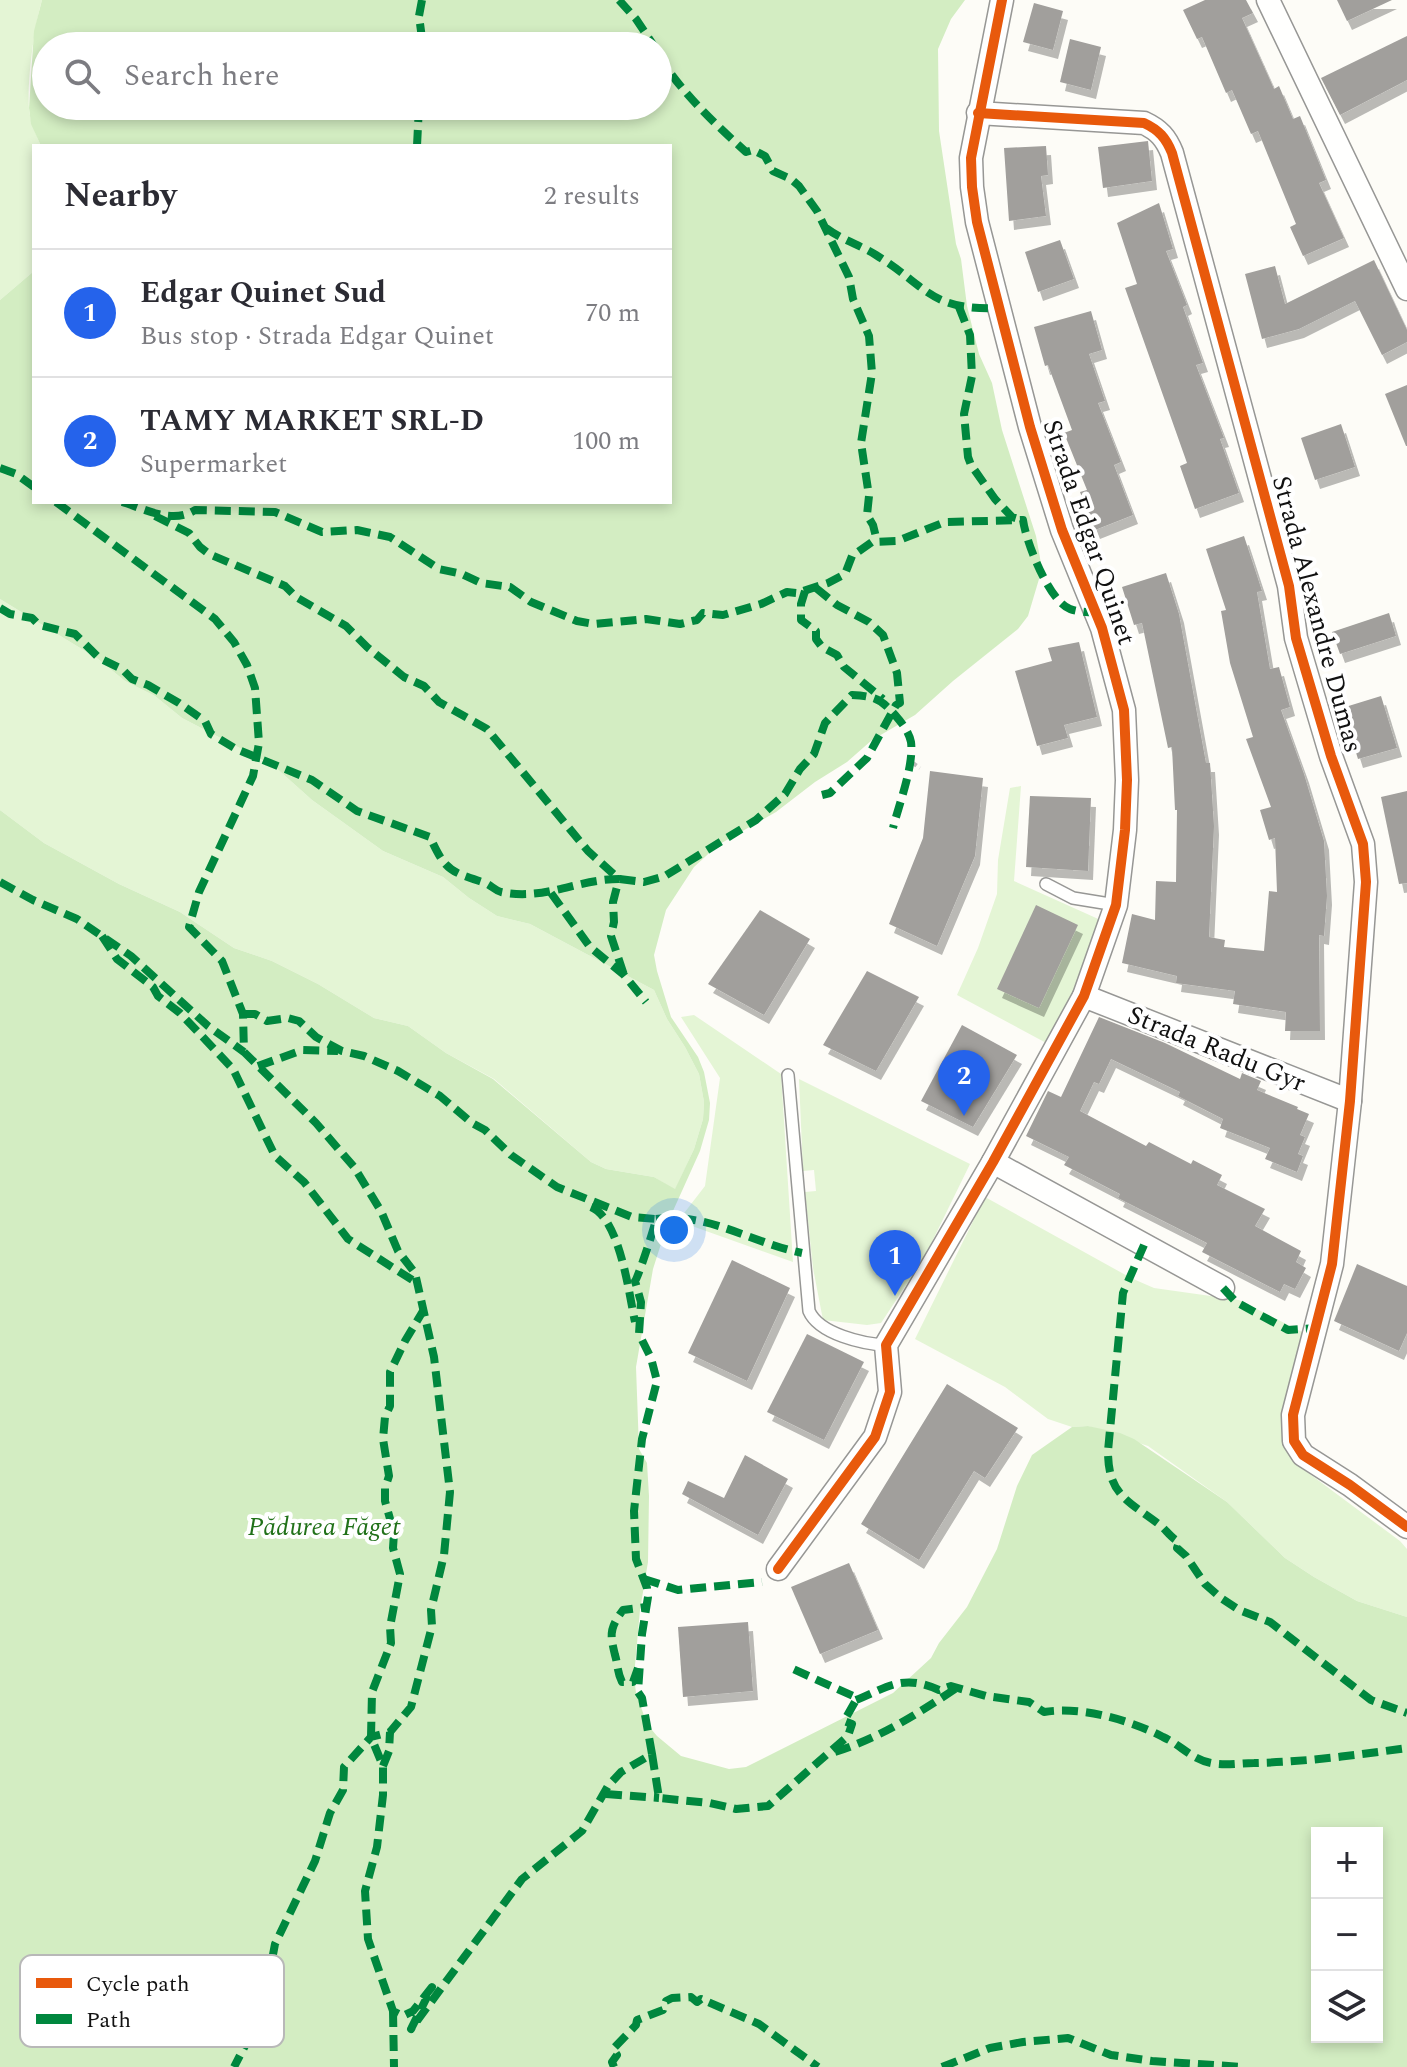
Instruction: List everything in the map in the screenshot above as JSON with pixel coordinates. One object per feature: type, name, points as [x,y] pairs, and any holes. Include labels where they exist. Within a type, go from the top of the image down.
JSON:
[{"type":"street","name":"Strada Edgar Quinet","points":[[886,1345],[993,1162],[1084,996],[1116,905],[1127,793],[1124,710],[1102,628],[1062,530],[1030,427],[977,222],[971,158],[1002,0]]},
{"type":"street","points":[[1268,0],[1407,289]]},
{"type":"street","name":"Strada Alexandre Dumas","points":[[978,113],[1144,123],[1156,128],[1167,141],[1289,586],[1296,638],[1331,756],[1363,844],[1366,882],[1350,1101],[1332,1264],[1293,1415],[1294,1441],[1303,1455],[1407,1527]]},
{"type":"street","name":"Strada Radu Gyr","points":[[1084,996],[1350,1101]]},
{"type":"street","points":[[993,1162],[1223,1288]]},
{"type":"street","points":[[778,1569],[879,1430],[890,1392],[886,1345]]},
{"type":"lane","points":[[1046,884],[1073,898],[1116,905]]},
{"type":"lane","points":[[788,1075],[809,1311],[819,1324],[859,1343],[886,1345]]},
{"type":"path","points":[[910,761],[920,768]]},
{"type":"green space","points":[[0,0],[42,0],[35,32],[32,32],[29,97],[31,119],[40,144],[32,144],[32,273],[0,300]]},
{"type":"green space","name":"Pădurea Făget","points":[[42,0],[965,0],[951,19],[938,49],[939,131],[967,306],[1036,536],[1042,569],[1028,616],[1018,629],[915,715],[872,740],[847,762],[776,812],[718,845],[694,867],[666,910],[654,955],[657,971],[671,1017],[698,1057],[710,1103],[709,1120],[700,1151],[668,1222],[653,1269],[636,1367],[639,1449],[647,1463],[649,1496],[648,1562],[640,1610],[634,1676],[636,1693],[647,1724],[681,1756],[729,1769],[746,1767],[893,1693],[931,1658],[967,1607],[997,1549],[1017,1486],[1032,1455],[1072,1427],[1088,1426],[1134,1439],[1227,1502],[1285,1558],[1314,1577],[1357,1601],[1407,1617],[1407,2067],[0,2067],[0,810],[44,843],[119,884],[180,912],[234,948],[272,961],[318,984],[374,1018],[408,1026],[446,1053],[493,1079],[591,1162],[606,1169],[654,1177],[675,1189],[694,1149],[703,1119],[704,1102],[699,1074],[654,990],[530,924],[497,916],[443,877],[383,851],[312,800],[274,766],[182,718],[155,696],[125,681],[98,659],[0,599],[0,300],[32,273],[32,504],[672,504],[672,144],[40,144],[31,124],[29,108],[32,62],[32,120],[672,120],[672,32],[34,32]]},
{"type":"green space","points":[[0,599],[98,659],[125,681],[155,696],[182,718],[274,766],[312,800],[383,851],[443,877],[497,916],[530,924],[654,990],[699,1074],[704,1102],[703,1119],[694,1149],[675,1190],[654,1177],[606,1169],[591,1162],[494,1079],[446,1053],[408,1026],[374,1018],[272,961],[234,948],[180,912],[119,884],[44,843],[0,810]]},
{"type":"green space","points":[[1021,786],[1014,881],[1105,922],[1080,984],[1050,1045],[957,995],[997,894],[998,860],[1010,788]]},
{"type":"green space","points":[[694,1015],[781,1074],[793,1262],[678,1221],[705,1186],[720,1078],[681,1017]]},
{"type":"green space","points":[[799,1079],[970,1164],[924,1258],[881,1323],[867,1325],[823,1320],[813,1268],[805,1192],[816,1191],[814,1170],[803,1171]]},
{"type":"green space","points":[[985,1197],[1154,1288],[1239,1300],[1310,1336],[1288,1440],[1303,1469],[1407,1549],[1407,1617],[1357,1601],[1285,1558],[1227,1502],[1148,1446],[1088,1426],[1072,1427],[1048,1419],[1005,1387],[915,1339]]},
{"type":"building","points":[[1205,0],[1246,0],[1253,13],[1242,18],[1274,89],[1279,86],[1293,119],[1300,116],[1326,180],[1319,183],[1344,238],[1303,256],[1290,227],[1296,224],[1258,131],[1251,134],[1232,90],[1226,93],[1202,37],[1197,39],[1183,10]]},
{"type":"building","points":[[1337,0],[1392,0],[1347,21]]},
{"type":"building","points":[[1034,3],[1063,11],[1053,50],[1023,42]]},
{"type":"building","points":[[1407,36],[1407,80],[1340,115],[1321,78]]},
{"type":"building","points":[[1070,39],[1101,47],[1091,90],[1060,82]]},
{"type":"building","points":[[1148,141],[1152,181],[1103,188],[1098,147]]},
{"type":"building","points":[[1046,146],[1048,175],[1041,176],[1046,216],[1009,221],[1004,148]]},
{"type":"building","points":[[1159,203],[1173,249],[1166,251],[1187,305],[1183,307],[1203,363],[1196,365],[1224,438],[1220,439],[1239,493],[1195,509],[1180,466],[1187,463],[1125,288],[1137,284],[1117,223]]},
{"type":"building","points":[[1060,240],[1074,279],[1038,292],[1025,252]]},
{"type":"building","points":[[1374,260],[1407,330],[1407,342],[1382,355],[1355,301],[1299,329],[1262,339],[1245,274],[1275,266],[1285,304]]},
{"type":"building","points":[[1091,311],[1102,350],[1089,354],[1105,401],[1098,403],[1121,462],[1114,465],[1133,515],[1095,530],[1080,492],[1087,490],[1064,433],[1072,430],[1048,365],[1045,366],[1034,327]]},
{"type":"building","points":[[1407,385],[1407,446],[1406,446],[1385,394]]},
{"type":"building","points":[[1341,424],[1355,467],[1315,480],[1301,438]]},
{"type":"building","points":[[1244,536],[1262,591],[1257,592],[1270,669],[1279,667],[1290,707],[1281,710],[1324,841],[1327,896],[1324,936],[1319,935],[1320,1031],[1285,1031],[1286,1012],[1233,1004],[1235,991],[1176,983],[1177,976],[1122,963],[1132,914],[1155,920],[1156,881],[1176,882],[1177,810],[1172,747],[1168,748],[1142,623],[1134,625],[1122,587],[1166,573],[1179,614],[1206,763],[1210,763],[1214,826],[1209,937],[1225,940],[1224,947],[1264,951],[1269,891],[1277,892],[1275,838],[1269,840],[1260,810],[1271,807],[1246,739],[1253,737],[1230,663],[1221,611],[1226,610],[1206,549]]},
{"type":"building","points":[[1389,613],[1396,636],[1340,654],[1332,632]]},
{"type":"building","points":[[1079,642],[1097,717],[1064,725],[1068,738],[1037,746],[1015,671],[1052,661],[1048,648]]},
{"type":"building","points":[[1381,696],[1397,748],[1358,759],[1342,708]]},
{"type":"building","points":[[930,771],[983,778],[975,856],[937,946],[889,924],[923,838]]},
{"type":"building","points":[[1407,791],[1407,883],[1399,884],[1381,797]]},
{"type":"building","points":[[1030,796],[1091,798],[1088,871],[1026,867]]},
{"type":"building","points":[[1036,905],[1078,925],[1039,1008],[997,989]]},
{"type":"building","points":[[760,910],[810,939],[764,1015],[708,984]]},
{"type":"building","points":[[867,971],[919,997],[876,1071],[823,1045]]},
{"type":"building","points":[[1099,1017],[1165,1043],[1240,1079],[1242,1073],[1261,1081],[1257,1090],[1309,1114],[1300,1135],[1305,1137],[1298,1154],[1303,1156],[1297,1172],[1265,1159],[1270,1148],[1220,1128],[1223,1119],[1178,1096],[1180,1092],[1111,1059],[1099,1084],[1094,1082],[1080,1111],[1146,1146],[1149,1142],[1191,1164],[1193,1160],[1222,1175],[1217,1185],[1265,1209],[1255,1226],[1301,1251],[1296,1262],[1306,1268],[1295,1289],[1284,1284],[1280,1292],[1202,1252],[1207,1243],[1118,1198],[1120,1194],[1064,1165],[1069,1157],[1026,1136],[1048,1091],[1061,1097]]},
{"type":"building","points":[[962,1025],[1017,1055],[973,1127],[921,1101]]},
{"type":"building","points":[[732,1260],[790,1288],[747,1381],[688,1353]]},
{"type":"building","points":[[1357,1264],[1407,1286],[1407,1333],[1399,1351],[1334,1321]]},
{"type":"building","points":[[807,1334],[864,1362],[824,1440],[767,1412]]},
{"type":"building","points":[[947,1384],[1018,1428],[985,1478],[974,1471],[919,1560],[861,1524]]},
{"type":"building","points":[[745,1455],[788,1479],[758,1535],[682,1494],[688,1481],[724,1498]]},
{"type":"building","points":[[849,1563],[878,1630],[820,1654],[791,1587]]},
{"type":"building","points":[[748,1622],[753,1691],[683,1697],[678,1627]]},
{"type":"marked path","points":[[421,32],[419,16],[422,0]]},
{"type":"marked path","points":[[619,0],[645,32]]},
{"type":"marked path","points":[[672,75],[710,118],[746,152],[753,150],[765,156],[773,171],[799,186],[817,211],[849,277],[853,299],[869,336],[872,373],[861,443],[869,496],[867,515],[877,541]]},
{"type":"marked path","points":[[417,144],[418,120]]},
{"type":"marked path","points":[[826,228],[876,255],[944,301],[977,308],[1000,308]]},
{"type":"marked path","points":[[959,307],[970,335],[972,376],[964,414],[968,457],[995,499],[1012,517],[1022,520]]},
{"type":"marked path","points":[[0,468],[16,474],[32,486]]},
{"type":"marked path","points":[[59,504],[215,619],[234,642],[247,665],[255,688],[259,743],[253,776],[199,892],[189,927],[222,961],[243,1014],[244,1052],[316,1123],[354,1167],[381,1211],[398,1251],[415,1273],[434,1357],[450,1492],[444,1555],[431,1610],[432,1626],[411,1707],[390,1732],[371,1737],[344,1767],[343,1790],[330,1813],[315,1861],[275,1944],[273,1955]]},
{"type":"marked path","points":[[128,504],[167,516],[195,510],[275,512],[322,532],[357,530],[390,537],[439,569],[462,574],[481,583],[510,587],[531,602],[577,621],[594,624],[646,619],[680,624],[697,620],[703,613],[723,615],[761,604],[787,592],[797,593],[828,583],[845,574],[852,556],[872,542],[897,541],[945,522],[1023,520],[1034,556],[1054,595],[1070,609],[1096,613]]},
{"type":"marked path","points":[[155,516],[189,533],[209,554],[285,586],[296,597],[346,626],[367,647],[404,677],[424,686],[439,702],[487,729],[588,851],[619,879],[644,882],[665,876],[756,820],[785,794],[800,769],[814,754],[825,723],[852,695],[881,702],[900,721],[910,738],[908,773],[893,828]]},
{"type":"marked path","points":[[816,588],[837,605],[869,622],[883,635],[897,673],[900,703],[896,705],[867,758],[830,793],[822,795]]},
{"type":"marked path","points":[[805,591],[801,620],[816,631],[816,639],[822,647],[837,655],[844,667],[883,699]]},
{"type":"marked path","points":[[0,608],[10,614],[32,618],[39,625],[75,634],[99,658],[179,703],[205,721],[211,734],[236,749],[312,780],[357,811],[430,837],[445,864],[464,876],[499,891],[517,894],[619,879],[613,902],[611,936],[624,975]]},
{"type":"marked path","points":[[0,882],[77,919],[131,956],[208,1026],[244,1052]]},
{"type":"marked path","points":[[551,893],[590,947],[624,975],[646,1002]]},
{"type":"marked path","points":[[102,936],[117,959],[153,987],[158,996],[180,1013],[233,1069],[275,1156],[304,1182],[348,1239],[417,1283]]},
{"type":"marked path","points":[[243,1014],[255,1014],[267,1021],[288,1018],[299,1021],[316,1037],[342,1051],[364,1056],[398,1071],[440,1096],[485,1130],[511,1155],[557,1187],[632,1217],[656,1219],[635,1281],[641,1302],[639,1334],[651,1358],[657,1381],[642,1439],[634,1511],[636,1559],[648,1597],[638,1692],[642,1698],[652,1754],[621,1772],[608,1786],[582,1831],[522,1879],[411,2029],[432,1987],[413,2011],[403,2016],[393,2011],[368,1939],[365,1891],[377,1847],[383,1795],[383,1766],[371,1737],[372,1692],[391,1643],[390,1627],[400,1574],[385,1501],[389,1476],[383,1439],[385,1417],[390,1406],[390,1372],[423,1311]]},
{"type":"marked path","points":[[258,1066],[303,1050],[338,1051]]},
{"type":"marked path","points":[[591,1207],[601,1214],[616,1241],[635,1322]]},
{"type":"marked path","points":[[656,1219],[675,1218],[712,1224],[802,1253]]},
{"type":"marked path","points":[[1144,1245],[1123,1293],[1108,1451],[1116,1488],[1179,1542],[1177,1548],[1205,1584],[1221,1598],[1239,1610],[1270,1622],[1371,1700],[1407,1713]]},
{"type":"marked path","points":[[1223,1288],[1236,1302],[1288,1330],[1317,1328]]},
{"type":"marked path","points":[[644,1579],[678,1590],[762,1582]]},
{"type":"marked path","points":[[638,1668],[633,1682],[622,1682],[612,1632],[623,1610],[646,1607]]},
{"type":"marked path","points":[[652,1754],[659,1798],[736,1809],[768,1806],[848,1736],[852,1724],[844,1721],[856,1700],[853,1696],[793,1669]]},
{"type":"marked path","points":[[856,1700],[906,1682],[939,1690],[951,1686],[986,1696],[1029,1702],[1044,1712],[1074,1711],[1121,1720],[1163,1737],[1204,1761],[1217,1764],[1312,1760],[1407,1748]]},
{"type":"marked path","points":[[835,1752],[897,1725],[955,1689]]},
{"type":"marked path","points":[[383,1766],[389,1751],[390,1732]]},
{"type":"marked path","points":[[606,1794],[659,1798]]},
{"type":"marked path","points":[[614,2067],[612,2062],[617,2055],[613,2049],[636,2025],[637,2020],[663,2010],[666,2001],[672,1998],[691,1997],[697,2002],[701,1999],[759,2024],[818,2067]]},
{"type":"marked path","points":[[393,2011],[394,2067]]},
{"type":"marked path","points":[[942,2067],[990,2048],[1068,2038],[1111,2055],[1243,2067]]},
{"type":"marked path","points":[[234,2067],[244,2047]]},
{"type":"cycle path","points":[[778,1569],[875,1437],[890,1392],[886,1345],[993,1162],[1084,996],[1116,905],[1125,830],[1127,780],[1124,710],[1102,628],[1062,530],[1030,427],[977,222],[972,187],[971,158],[1002,0]]},
{"type":"cycle path","points":[[978,113],[1144,123],[1161,135],[1172,153],[1289,586],[1296,638],[1331,756],[1363,844],[1366,882],[1350,1101],[1332,1264],[1293,1415],[1294,1441],[1303,1455],[1407,1527]]},
{"type":"place","name":"TAMY MARKET SRL-D","points":[[964,1116]]},
{"type":"place","name":"Edgar Quinet Sud","points":[[895,1296]]}]
